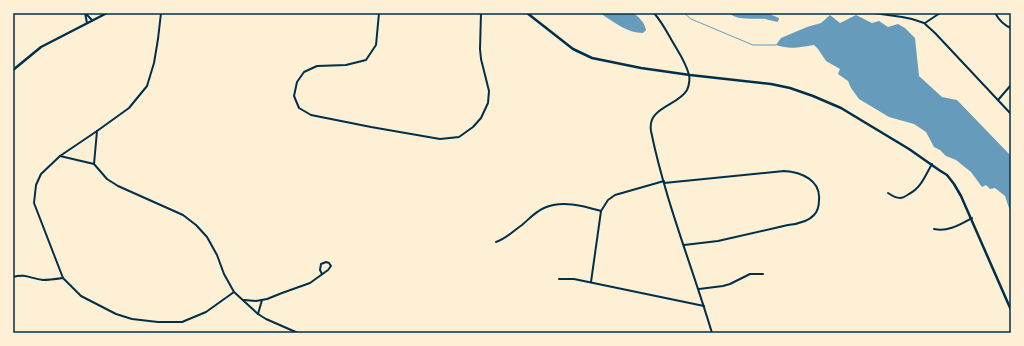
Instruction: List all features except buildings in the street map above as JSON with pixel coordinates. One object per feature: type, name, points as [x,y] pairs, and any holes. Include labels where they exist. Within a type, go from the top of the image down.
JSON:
[{"type":"main road","points":[[13,70],[41,47],[107,13]]},
{"type":"main road","points":[[527,13],[573,49],[592,58],[641,68],[783,86],[813,96],[841,108],[932,164],[947,176],[954,184],[972,218],[1011,310]]},
{"type":"street","points":[[85,13],[92,20]]},
{"type":"street","points":[[85,13],[87,23]]},
{"type":"street","points":[[161,13],[154,63],[147,86],[129,108],[60,156],[42,174],[36,185],[34,203],[63,278],[81,296],[116,314],[132,319],[158,322],[182,322],[206,312],[234,292]]},
{"type":"street","points":[[379,13],[376,45],[366,60],[346,65],[317,66],[304,72],[297,82],[294,96],[299,108],[311,115],[440,139],[459,137],[474,127],[482,118],[488,103],[489,91],[480,49],[481,13]]},
{"type":"street","points":[[654,13],[683,59],[690,75],[689,85],[686,91],[682,96],[658,112],[650,121],[650,127],[664,182],[712,333]]},
{"type":"street","points":[[874,13],[902,17],[924,24],[935,33],[1011,114]]},
{"type":"street","points":[[924,24],[940,13]]},
{"type":"street","points":[[995,13],[1001,22],[1011,28]]},
{"type":"street","points":[[998,100],[1011,85]]},
{"type":"street","points":[[94,164],[97,131]]},
{"type":"street","points":[[60,156],[94,164],[107,179],[118,186],[183,215],[196,225],[207,237],[234,292],[258,314],[269,321],[298,333]]},
{"type":"street","points":[[888,193],[900,198],[912,193],[921,184],[932,164]]},
{"type":"street","points":[[591,282],[602,211],[608,200],[615,195],[664,182],[784,171],[796,173],[808,178],[814,183],[819,192],[819,201],[816,213],[800,223],[718,241],[683,245]]},
{"type":"street","points":[[496,242],[504,239],[535,214],[547,207],[568,204],[602,211]]},
{"type":"street","points":[[934,229],[942,230],[951,228],[972,218]]},
{"type":"street","points":[[243,300],[256,301],[267,299],[310,283],[322,274],[330,267],[329,263],[326,262],[321,264],[320,270],[322,274]]},
{"type":"street","points":[[699,289],[730,284],[750,274],[763,274]]},
{"type":"street","points":[[13,277],[27,276],[42,280],[63,278]]},
{"type":"street","points":[[559,279],[574,278],[704,306]]},
{"type":"street","points":[[258,314],[262,300]]},
{"type":"water","points":[[600,13],[633,13],[641,20],[646,30],[643,33],[637,33],[621,26]]},
{"type":"water","points":[[729,13],[767,13],[779,18],[778,22],[765,19],[746,19],[733,16]]},
{"type":"water","points":[[830,15],[840,23],[856,15],[872,23],[879,21],[888,27],[898,24],[905,28],[915,38],[919,76],[942,97],[957,100],[1011,156],[1011,210],[1005,196],[995,188],[990,189],[986,185],[982,187],[971,172],[956,160],[946,156],[934,147],[926,132],[914,124],[889,117],[859,99],[848,81],[838,74],[840,69],[826,61],[814,45],[791,48],[776,45],[781,38],[821,23]]},
{"type":"waterway","points":[[684,13],[691,19],[753,45],[776,45]]}]
